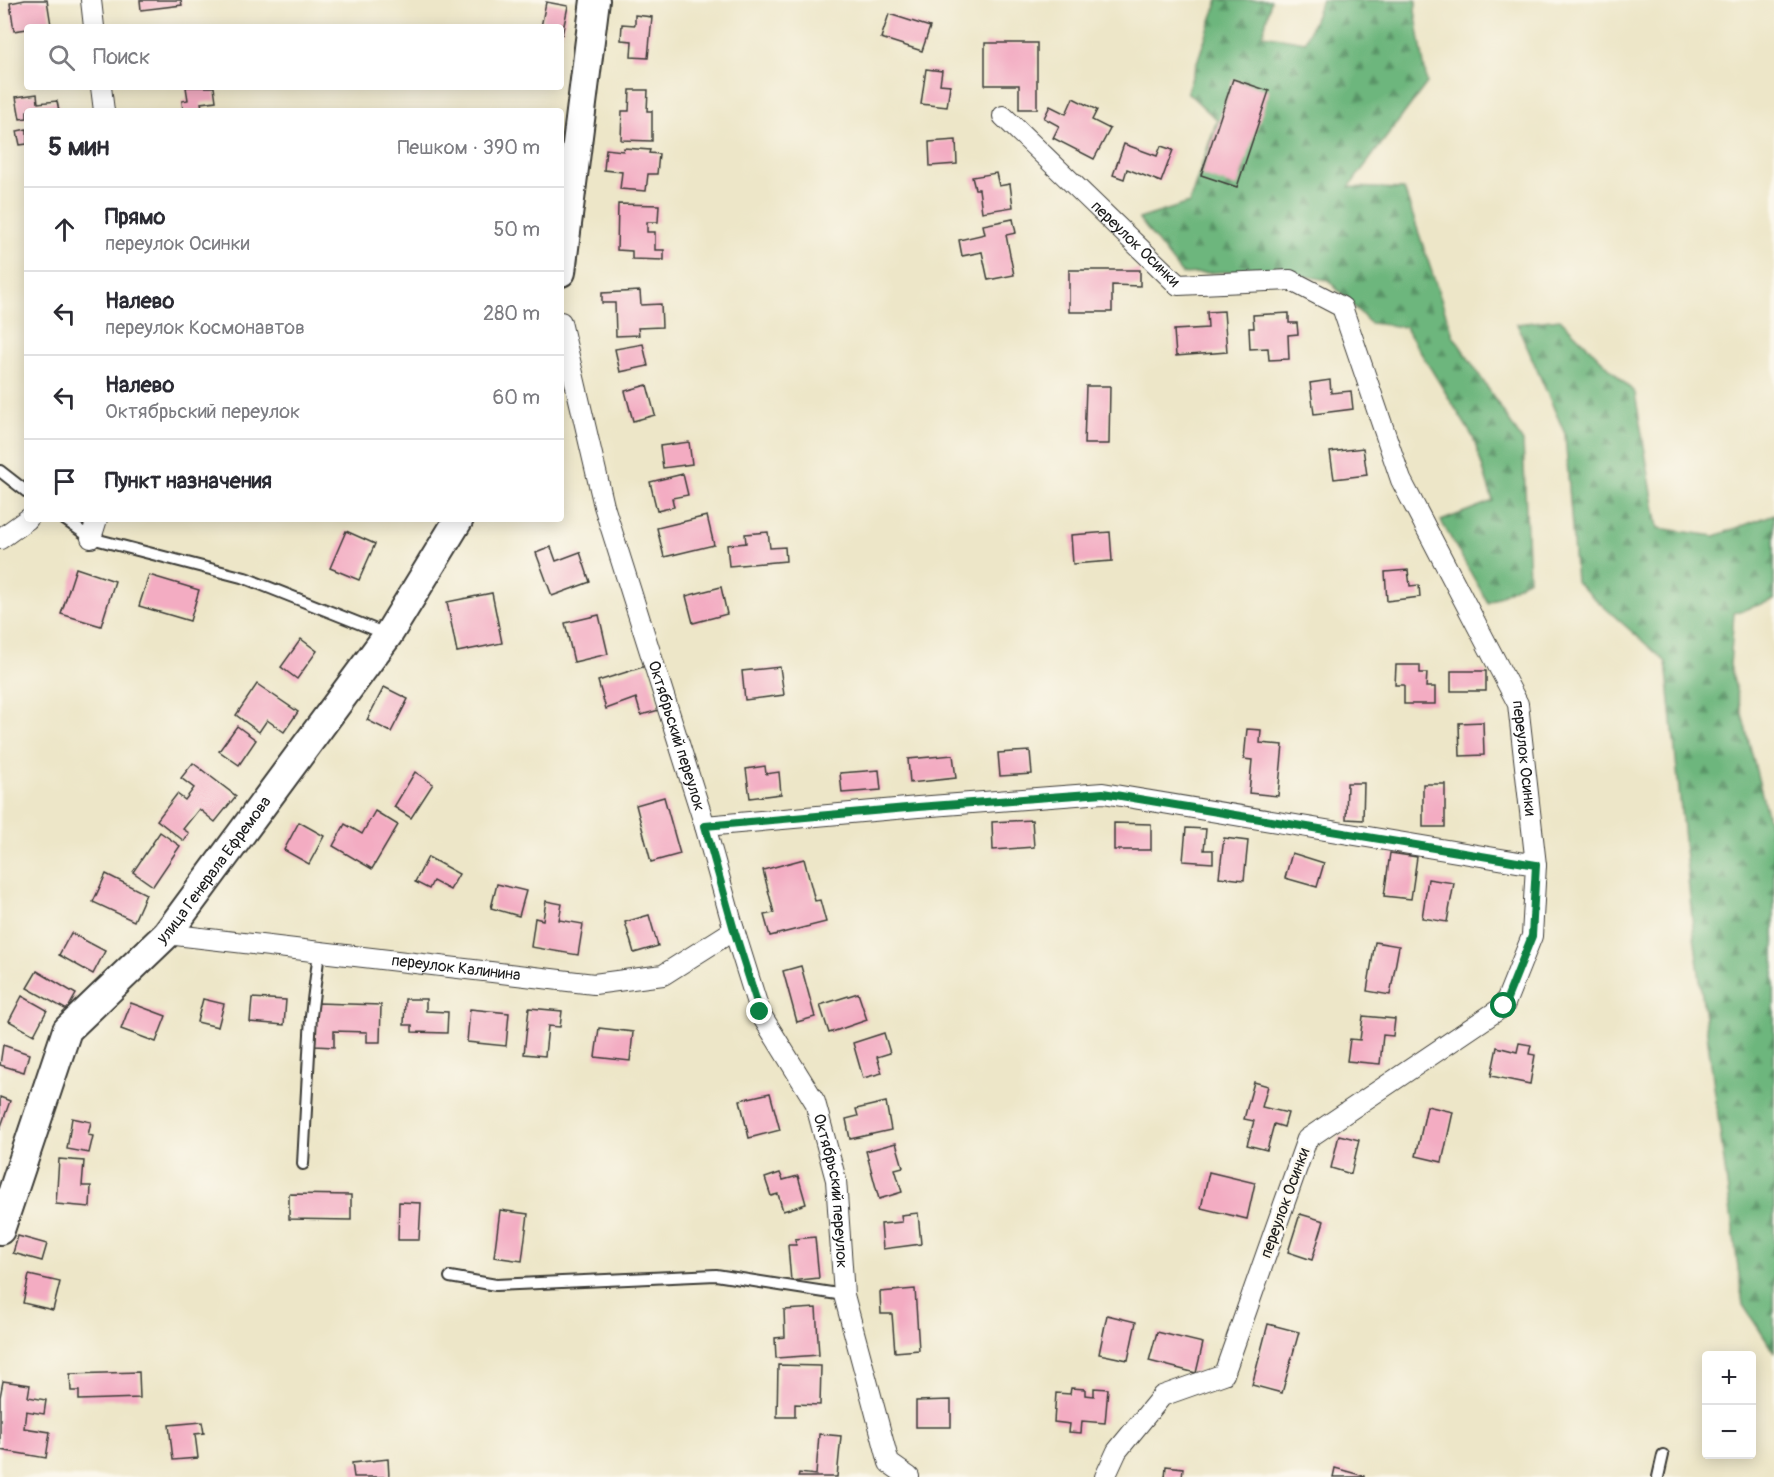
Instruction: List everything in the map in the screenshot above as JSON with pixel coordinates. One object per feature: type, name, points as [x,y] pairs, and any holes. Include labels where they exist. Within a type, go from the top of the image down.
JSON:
[{"type":"street","points":[[91,0],[94,24]]},
{"type":"street","points":[[564,248],[595,0]]},
{"type":"street","points":[[101,90],[104,108]]},
{"type":"street","name":"переулок Осинки","points":[[1003,116],[1178,285],[1290,280],[1342,307],[1401,480],[1518,704],[1536,865],[1532,936],[1504,1006],[1307,1139],[1224,1374],[1162,1396],[1117,1451],[1105,1477]]},
{"type":"street","name":"Октябрьский переулок","points":[[564,335],[603,506],[705,826],[760,1012],[815,1102],[837,1180],[843,1295],[889,1463],[909,1477]]},
{"type":"street","points":[[0,538],[24,522]]},
{"type":"street","points":[[91,538],[96,522]]},
{"type":"street","name":"улица Генерала Ефремова","points":[[0,1230],[67,1030],[167,934],[388,635],[457,522]]},
{"type":"street","points":[[705,826],[1103,793],[1536,865]]},
{"type":"street","name":"переулок Калинина","points":[[167,934],[594,984],[663,975],[734,930]]},
{"type":"lane","points":[[0,471],[24,490]]},
{"type":"lane","points":[[68,522],[91,538],[244,578],[388,635]]},
{"type":"lane","points":[[303,1164],[311,1016],[319,952]]},
{"type":"lane","points":[[450,1277],[496,1285],[716,1275],[843,1295]]},
{"type":"lane","points":[[1658,1477],[1663,1455]]},
{"type":"green space","points":[[1218,0],[1271,0],[1263,35],[1305,42],[1322,0],[1417,0],[1415,10],[1427,83],[1349,187],[1404,189],[1453,335],[1523,442],[1529,579],[1488,603],[1441,521],[1493,501],[1473,437],[1405,327],[1370,323],[1328,280],[1268,270],[1182,274],[1139,219],[1189,203],[1217,120],[1187,92]]},
{"type":"green space","points":[[1560,319],[1635,393],[1658,528],[1715,536],[1774,514],[1774,600],[1734,613],[1730,665],[1774,843],[1774,1352],[1743,1305],[1693,928],[1666,662],[1576,582],[1565,434],[1517,324]]},
{"type":"building","points":[[47,0],[51,24],[24,24],[24,29],[14,31],[10,3]]},
{"type":"building","points":[[140,0],[181,0],[182,5],[141,10]]},
{"type":"building","points":[[546,2],[568,6],[564,25],[542,24]]},
{"type":"building","points":[[889,14],[930,27],[922,51],[881,38]]},
{"type":"building","points":[[635,15],[652,17],[648,58],[631,57],[632,41],[621,40],[622,24],[635,25]]},
{"type":"building","points":[[985,43],[1037,43],[1037,109],[1019,109],[1019,85],[985,85]]},
{"type":"building","points":[[926,69],[942,71],[940,84],[950,85],[947,107],[921,104]]},
{"type":"building","points":[[1233,79],[1269,91],[1237,187],[1201,175]]},
{"type":"building","points":[[186,90],[214,90],[216,101],[201,103],[202,108],[183,108],[182,101],[188,100]]},
{"type":"building","points":[[630,90],[648,90],[647,111],[652,111],[652,141],[621,140],[622,111],[629,111]]},
{"type":"building","points":[[37,94],[38,103],[57,101],[58,108],[24,108],[24,118],[20,119],[16,97]]},
{"type":"building","points":[[1073,98],[1097,110],[1092,120],[1110,129],[1094,159],[1053,138],[1059,126],[1044,118],[1050,106],[1066,114]]},
{"type":"building","points":[[24,130],[24,144],[20,145],[17,131]]},
{"type":"building","points":[[956,140],[957,164],[930,166],[929,142]]},
{"type":"building","points":[[1124,144],[1157,156],[1161,146],[1173,150],[1161,182],[1127,169],[1124,179],[1113,175]]},
{"type":"building","points":[[624,148],[650,150],[649,153],[659,154],[657,174],[648,174],[646,191],[620,189],[622,172],[604,170],[606,149],[623,151]]},
{"type":"building","points":[[996,173],[999,186],[1010,184],[1013,207],[982,212],[979,189],[975,189],[972,177]]},
{"type":"building","points":[[618,204],[659,205],[658,222],[647,222],[647,232],[655,232],[655,250],[664,250],[664,260],[632,259],[632,251],[617,250]]},
{"type":"building","points":[[1013,219],[1016,233],[1006,235],[1014,275],[988,280],[982,252],[962,256],[959,240],[985,234],[983,225]]},
{"type":"building","points":[[1069,270],[1140,270],[1140,286],[1112,285],[1112,312],[1069,312]]},
{"type":"building","points":[[640,291],[641,305],[661,304],[662,327],[638,328],[639,335],[616,336],[615,303],[602,303],[602,293]]},
{"type":"building","points":[[1224,311],[1227,352],[1176,356],[1174,330],[1208,328],[1207,312]]},
{"type":"building","points":[[1289,313],[1289,323],[1297,323],[1298,334],[1288,335],[1289,359],[1269,360],[1268,348],[1250,349],[1249,328],[1254,328],[1253,315]]},
{"type":"building","points":[[643,344],[648,366],[620,372],[615,349]]},
{"type":"building","points":[[1330,380],[1331,393],[1351,391],[1353,409],[1314,414],[1310,383]]},
{"type":"building","points":[[647,385],[655,415],[633,421],[625,391]]},
{"type":"building","points":[[1086,386],[1110,386],[1109,444],[1084,444]]},
{"type":"building","points":[[689,442],[692,464],[663,468],[660,446]]},
{"type":"building","points":[[1363,448],[1367,475],[1334,479],[1330,452]]},
{"type":"building","points":[[683,474],[688,495],[672,498],[674,507],[657,511],[650,482]]},
{"type":"building","points":[[707,516],[714,545],[664,557],[657,528]]},
{"type":"building","points":[[346,531],[375,544],[359,580],[330,568]]},
{"type":"building","points":[[768,532],[770,548],[785,547],[786,561],[729,566],[727,545],[746,543],[745,534]]},
{"type":"building","points":[[1110,532],[1112,561],[1073,564],[1071,535]]},
{"type":"building","points":[[551,547],[556,561],[580,552],[590,582],[552,596],[536,553]]},
{"type":"building","points":[[76,568],[115,581],[101,626],[61,614]]},
{"type":"building","points":[[1408,570],[1410,586],[1419,585],[1420,597],[1387,601],[1385,572]]},
{"type":"building","points":[[149,575],[199,590],[190,621],[139,606]]},
{"type":"building","points":[[721,587],[727,614],[693,623],[686,596]]},
{"type":"building","points":[[492,593],[502,643],[457,652],[447,602]]},
{"type":"building","points":[[599,615],[608,654],[574,662],[565,623]]},
{"type":"building","points":[[301,639],[317,651],[297,679],[281,667]]},
{"type":"building","points":[[1396,665],[1420,665],[1420,673],[1427,673],[1426,687],[1435,687],[1435,704],[1404,704],[1404,685],[1395,685]]},
{"type":"building","points":[[646,666],[659,710],[641,715],[636,698],[606,709],[598,681]]},
{"type":"building","points":[[780,667],[784,695],[745,700],[742,671]]},
{"type":"building","points":[[1451,671],[1486,671],[1486,691],[1451,691]]},
{"type":"building","points":[[257,684],[298,712],[284,732],[267,720],[259,732],[236,715]]},
{"type":"building","points":[[384,687],[408,699],[391,732],[367,720]]},
{"type":"building","points":[[1483,722],[1484,755],[1460,756],[1459,723]]},
{"type":"building","points":[[237,726],[256,740],[239,765],[219,751]]},
{"type":"building","points":[[1247,729],[1261,730],[1260,743],[1283,745],[1278,796],[1249,793],[1252,760],[1244,759]]},
{"type":"building","points":[[1030,751],[1032,774],[1000,776],[998,753]]},
{"type":"building","points":[[953,755],[956,778],[910,783],[908,759]]},
{"type":"building","points":[[193,763],[236,796],[215,822],[199,809],[183,829],[189,833],[184,841],[157,820],[177,794],[185,800],[194,788],[181,778]]},
{"type":"building","points":[[765,766],[766,774],[779,772],[781,794],[750,798],[746,769]]},
{"type":"building","points":[[879,770],[881,790],[842,793],[840,773]]},
{"type":"building","points":[[415,772],[433,784],[411,818],[394,807]]},
{"type":"building","points":[[1347,783],[1364,783],[1363,820],[1346,819]]},
{"type":"building","points":[[1423,784],[1445,784],[1445,827],[1423,827]]},
{"type":"building","points":[[664,797],[680,854],[651,862],[636,805]]},
{"type":"building","points":[[375,811],[398,825],[372,869],[333,846],[345,824],[362,834]]},
{"type":"building","points":[[1032,820],[1034,847],[993,850],[992,822]]},
{"type":"building","points":[[299,822],[324,836],[309,864],[284,850]]},
{"type":"building","points":[[1114,823],[1151,824],[1151,850],[1114,850]]},
{"type":"building","points":[[1186,828],[1206,829],[1204,850],[1213,850],[1213,863],[1183,861]]},
{"type":"building","points":[[160,832],[180,846],[153,886],[133,872]]},
{"type":"building","points":[[1224,838],[1248,841],[1244,880],[1219,877]]},
{"type":"building","points":[[1292,853],[1324,863],[1317,887],[1285,878]]},
{"type":"building","points":[[1390,853],[1417,857],[1411,899],[1384,896]]},
{"type":"building","points":[[428,857],[459,874],[450,890],[433,881],[429,889],[415,882]]},
{"type":"building","points":[[804,859],[815,901],[820,900],[826,922],[770,936],[764,915],[774,913],[763,870]]},
{"type":"building","points":[[106,874],[146,894],[134,921],[93,902]]},
{"type":"building","points":[[1428,879],[1454,883],[1447,922],[1422,918]]},
{"type":"building","points":[[497,884],[526,891],[519,916],[491,908]]},
{"type":"building","points":[[546,901],[562,904],[559,920],[583,924],[578,955],[531,947],[535,918],[543,920]]},
{"type":"building","points":[[649,915],[658,946],[634,953],[625,922]]},
{"type":"building","points":[[71,933],[105,951],[93,974],[59,955]]},
{"type":"building","points":[[1375,942],[1399,946],[1390,995],[1367,991]]},
{"type":"building","points":[[801,966],[815,1017],[797,1022],[783,971]]},
{"type":"building","points":[[37,971],[76,994],[67,1010],[27,988]]},
{"type":"building","points":[[858,993],[867,1020],[829,1033],[820,1005]]},
{"type":"building","points":[[22,996],[47,1010],[34,1035],[9,1021]]},
{"type":"building","points":[[252,998],[286,1000],[284,1025],[250,1022]]},
{"type":"building","points":[[203,999],[224,1004],[218,1027],[197,1022]]},
{"type":"building","points":[[405,999],[426,999],[426,1011],[448,1012],[447,1033],[412,1032],[412,1025],[404,1025]]},
{"type":"building","points":[[131,1003],[166,1016],[156,1042],[121,1029]]},
{"type":"building","points":[[317,1003],[381,1005],[380,1042],[367,1042],[367,1032],[334,1031],[334,1047],[315,1046]]},
{"type":"building","points":[[529,1008],[562,1011],[560,1027],[548,1026],[545,1056],[524,1054]]},
{"type":"building","points":[[470,1009],[509,1013],[506,1046],[467,1042]]},
{"type":"building","points":[[1363,1016],[1395,1019],[1393,1036],[1383,1035],[1380,1064],[1347,1061],[1350,1039],[1360,1040]]},
{"type":"building","points":[[599,1028],[633,1032],[630,1061],[595,1057]]},
{"type":"building","points":[[884,1033],[890,1053],[877,1057],[882,1073],[863,1078],[853,1043]]},
{"type":"building","points":[[1519,1043],[1531,1045],[1529,1054],[1535,1055],[1530,1084],[1491,1076],[1497,1047],[1517,1052]]},
{"type":"building","points":[[3,1045],[29,1054],[24,1072],[0,1065]]},
{"type":"building","points":[[1254,1082],[1268,1086],[1262,1107],[1288,1113],[1284,1127],[1274,1124],[1267,1150],[1247,1145],[1254,1121],[1244,1119]]},
{"type":"building","points":[[770,1093],[780,1130],[749,1138],[740,1100]]},
{"type":"building","points":[[0,1097],[10,1101],[0,1129]]},
{"type":"building","points":[[886,1102],[891,1130],[850,1139],[846,1119],[858,1116],[856,1109]]},
{"type":"building","points":[[1427,1106],[1453,1112],[1442,1162],[1416,1156]]},
{"type":"building","points":[[72,1118],[91,1122],[88,1135],[93,1136],[89,1153],[67,1149]]},
{"type":"building","points":[[1339,1135],[1359,1140],[1351,1174],[1331,1168]]},
{"type":"building","points":[[896,1143],[903,1167],[895,1169],[902,1192],[879,1199],[866,1151]]},
{"type":"building","points":[[59,1159],[84,1161],[82,1186],[91,1186],[90,1207],[56,1204]]},
{"type":"building","points":[[1209,1172],[1255,1183],[1247,1219],[1201,1208]]},
{"type":"building","points":[[780,1173],[783,1180],[798,1176],[806,1204],[783,1211],[778,1194],[771,1196],[765,1178]]},
{"type":"building","points":[[289,1194],[351,1195],[351,1220],[289,1219]]},
{"type":"building","points":[[399,1202],[421,1203],[419,1240],[398,1240]]},
{"type":"building","points":[[500,1210],[528,1214],[522,1261],[494,1257]]},
{"type":"building","points":[[918,1213],[921,1244],[883,1249],[881,1224],[902,1222],[901,1215]]},
{"type":"building","points":[[1300,1214],[1324,1221],[1312,1260],[1288,1252]]},
{"type":"building","points":[[18,1236],[47,1244],[42,1261],[13,1253]]},
{"type":"building","points":[[815,1237],[819,1278],[791,1281],[788,1245],[796,1245],[795,1239]]},
{"type":"building","points":[[29,1275],[60,1282],[53,1310],[23,1303]]},
{"type":"building","points":[[915,1289],[919,1350],[895,1352],[892,1314],[881,1314],[880,1292]]},
{"type":"building","points":[[816,1308],[819,1355],[776,1358],[775,1338],[785,1337],[784,1310]]},
{"type":"building","points":[[1107,1315],[1136,1322],[1128,1360],[1099,1354]]},
{"type":"building","points":[[1268,1324],[1299,1332],[1282,1393],[1252,1385]]},
{"type":"building","points":[[1157,1332],[1203,1343],[1196,1373],[1149,1361]]},
{"type":"building","points":[[778,1365],[821,1366],[820,1405],[795,1404],[795,1417],[777,1417]]},
{"type":"building","points":[[139,1372],[140,1398],[79,1400],[79,1391],[71,1391],[70,1374]]},
{"type":"building","points":[[3,1381],[30,1385],[28,1397],[46,1400],[44,1414],[26,1411],[24,1428],[50,1432],[46,1458],[0,1450],[0,1397]]},
{"type":"building","points":[[1071,1388],[1085,1389],[1085,1395],[1094,1396],[1094,1388],[1108,1389],[1105,1423],[1082,1421],[1081,1433],[1069,1432],[1070,1424],[1054,1422],[1056,1393],[1070,1394]]},
{"type":"building","points":[[951,1400],[951,1427],[916,1427],[916,1401]]},
{"type":"building","points":[[202,1422],[204,1433],[195,1434],[198,1458],[173,1460],[169,1425]]},
{"type":"building","points":[[819,1434],[841,1436],[837,1477],[798,1477],[799,1473],[816,1475]]},
{"type":"building","points":[[388,1459],[389,1477],[354,1477],[352,1463]]},
{"type":"building","points":[[1166,1466],[1183,1468],[1182,1477],[1165,1477]]},
{"type":"building","points":[[1335,1468],[1364,1476],[1364,1477],[1333,1477]]},
{"type":"route","points":[[760,1012],[705,826],[1103,793],[1536,865],[1532,936],[1504,1006]]}]
